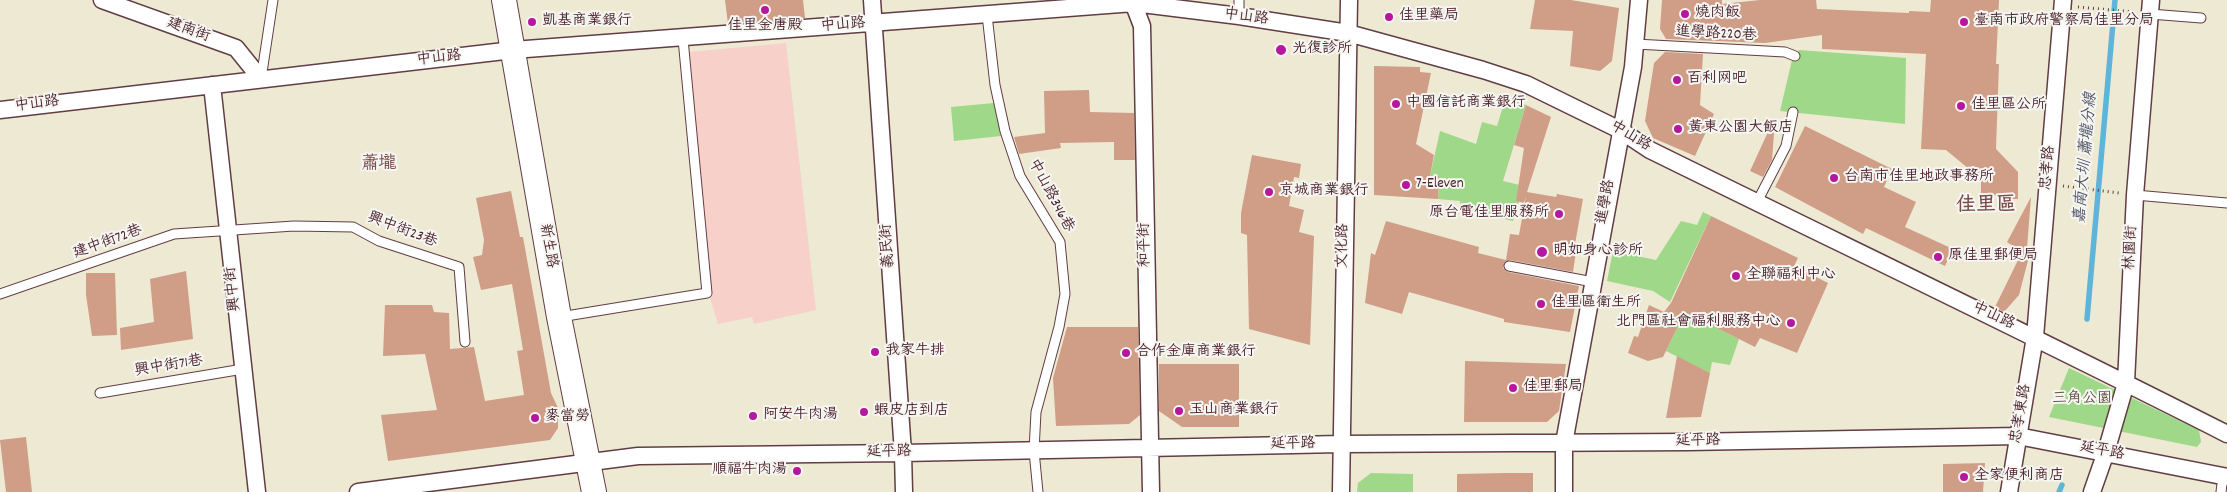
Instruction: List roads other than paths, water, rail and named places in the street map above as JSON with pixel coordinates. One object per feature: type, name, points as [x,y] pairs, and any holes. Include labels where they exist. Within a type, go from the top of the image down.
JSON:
[{"type":"main road","name":"新生路","points":[[504,0],[559,317],[594,492]]},
{"type":"street","name":"建南街","points":[[102,0],[236,48],[261,78]]},
{"type":"street","name":"義民街","points":[[872,0],[903,453],[904,492]]},
{"type":"street","name":"文化路","points":[[1341,492],[1349,0]]},
{"type":"street","name":"進學路","points":[[1564,492],[1564,443],[1633,67],[1639,0]]},
{"type":"street","name":"中山路","points":[[0,110],[513,50],[987,15],[1133,2],[1239,8],[1348,33],[1483,70],[1526,84],[1620,130],[1650,150],[2035,337],[2227,434]]},
{"type":"street","name":"和平街","points":[[1133,2],[1142,26],[1151,492]]},
{"type":"street","name":"忠孝路","points":[[2035,337],[2070,3]]},
{"type":"street","name":"林園街","points":[[2092,492],[2126,383],[2129,194],[2146,9]]},
{"type":"street","name":"興中街","points":[[212,85],[257,492]]},
{"type":"street","name":"忠孝東路","points":[[2008,492],[2035,337]]},
{"type":"street","name":"延平路","points":[[358,492],[386,490],[638,456],[903,453],[1341,444],[1564,443],[2018,436],[2106,452],[2224,482]]},
{"type":"lane","points":[[261,78],[272,0]]},
{"type":"lane","points":[[2146,9],[2201,18]]},
{"type":"lane","name":"中山路346巷","points":[[987,15],[995,85],[1005,131],[1020,176],[1060,242],[1064,294],[1059,328],[1036,412],[1034,450],[1038,492]]},
{"type":"lane","points":[[559,317],[707,293],[683,38]]},
{"type":"lane","name":"進學路220巷","points":[[1635,44],[1785,52],[1795,56]]},
{"type":"lane","points":[[1757,202],[1786,146],[1793,112]]},
{"type":"lane","points":[[2129,194],[2227,203]]},
{"type":"lane","name":"興中街23巷","points":[[228,231],[294,226],[353,227],[379,241],[459,267],[465,342]]},
{"type":"lane","name":"建中街72巷","points":[[0,294],[174,234],[228,231]]},
{"type":"lane","points":[[1509,266],[1593,282]]},
{"type":"lane","name":"興中街71巷","points":[[100,393],[243,369]]},
{"type":"waterway","name":"嘉南大圳 蕭壠分線","points":[[2087,319],[2115,0]]},
{"type":"waterway","name":"嘉南大圳 蕭壠分線","points":[[2059,492],[2062,485]]},
{"type":"place","name":"佳里金唐殿","points":[[765,10]]},
{"type":"place","name":"燒肉飯","points":[[1685,14]]},
{"type":"place","name":"佳里藥局","points":[[1389,17]]},
{"type":"place","name":"凱基商業銀行","points":[[532,22]]},
{"type":"place","name":"臺南市政府警察局佳里分局","points":[[1964,22]]},
{"type":"place","name":"光復診所","points":[[1281,50]]},
{"type":"place","name":"百利网吧","points":[[1677,80]]},
{"type":"place","name":"中國信託商業銀行","points":[[1396,104]]},
{"type":"place","name":"佳里區公所","points":[[1961,106]]},
{"type":"place","name":"黃東公園大飯店","points":[[1678,129]]},
{"type":"place","name":"台南市佳里地政事務所","points":[[1834,178]]},
{"type":"place","name":"7-Eleven","points":[[1406,185]]},
{"type":"place","name":"京城商業銀行","points":[[1269,192]]},
{"type":"place","name":"原台電佳里服務所","points":[[1559,214]]},
{"type":"place","name":"明如身心診所","points":[[1542,252]]},
{"type":"place","name":"原佳里郵便局","points":[[1938,257]]},
{"type":"place","name":"全聯福利中心","points":[[1736,276]]},
{"type":"place","name":"佳里區衛生所","points":[[1541,304]]},
{"type":"place","name":"北門區社會福利服務中心","points":[[1791,323]]},
{"type":"place","name":"我家牛排","points":[[875,352]]},
{"type":"place","name":"合作金庫商業銀行","points":[[1126,353]]},
{"type":"place","name":"佳里郵局","points":[[1513,388]]},
{"type":"place","name":"玉山商業銀行","points":[[1179,411]]},
{"type":"place","name":"蝦皮店到店","points":[[864,412]]},
{"type":"place","name":"阿安牛肉湯","points":[[753,416]]},
{"type":"place","name":"麥當勞","points":[[535,418]]},
{"type":"place","name":"順福牛肉湯","points":[[797,471]]},
{"type":"place","name":"全家便利商店","points":[[1964,477]]},
{"type":"district","name":"蕭壠","points":[[379,166]]},
{"type":"district","name":"佳里區","points":[[1986,207]]},
{"type":"park label","name":"三角公園","points":[[2082,400]]}]
